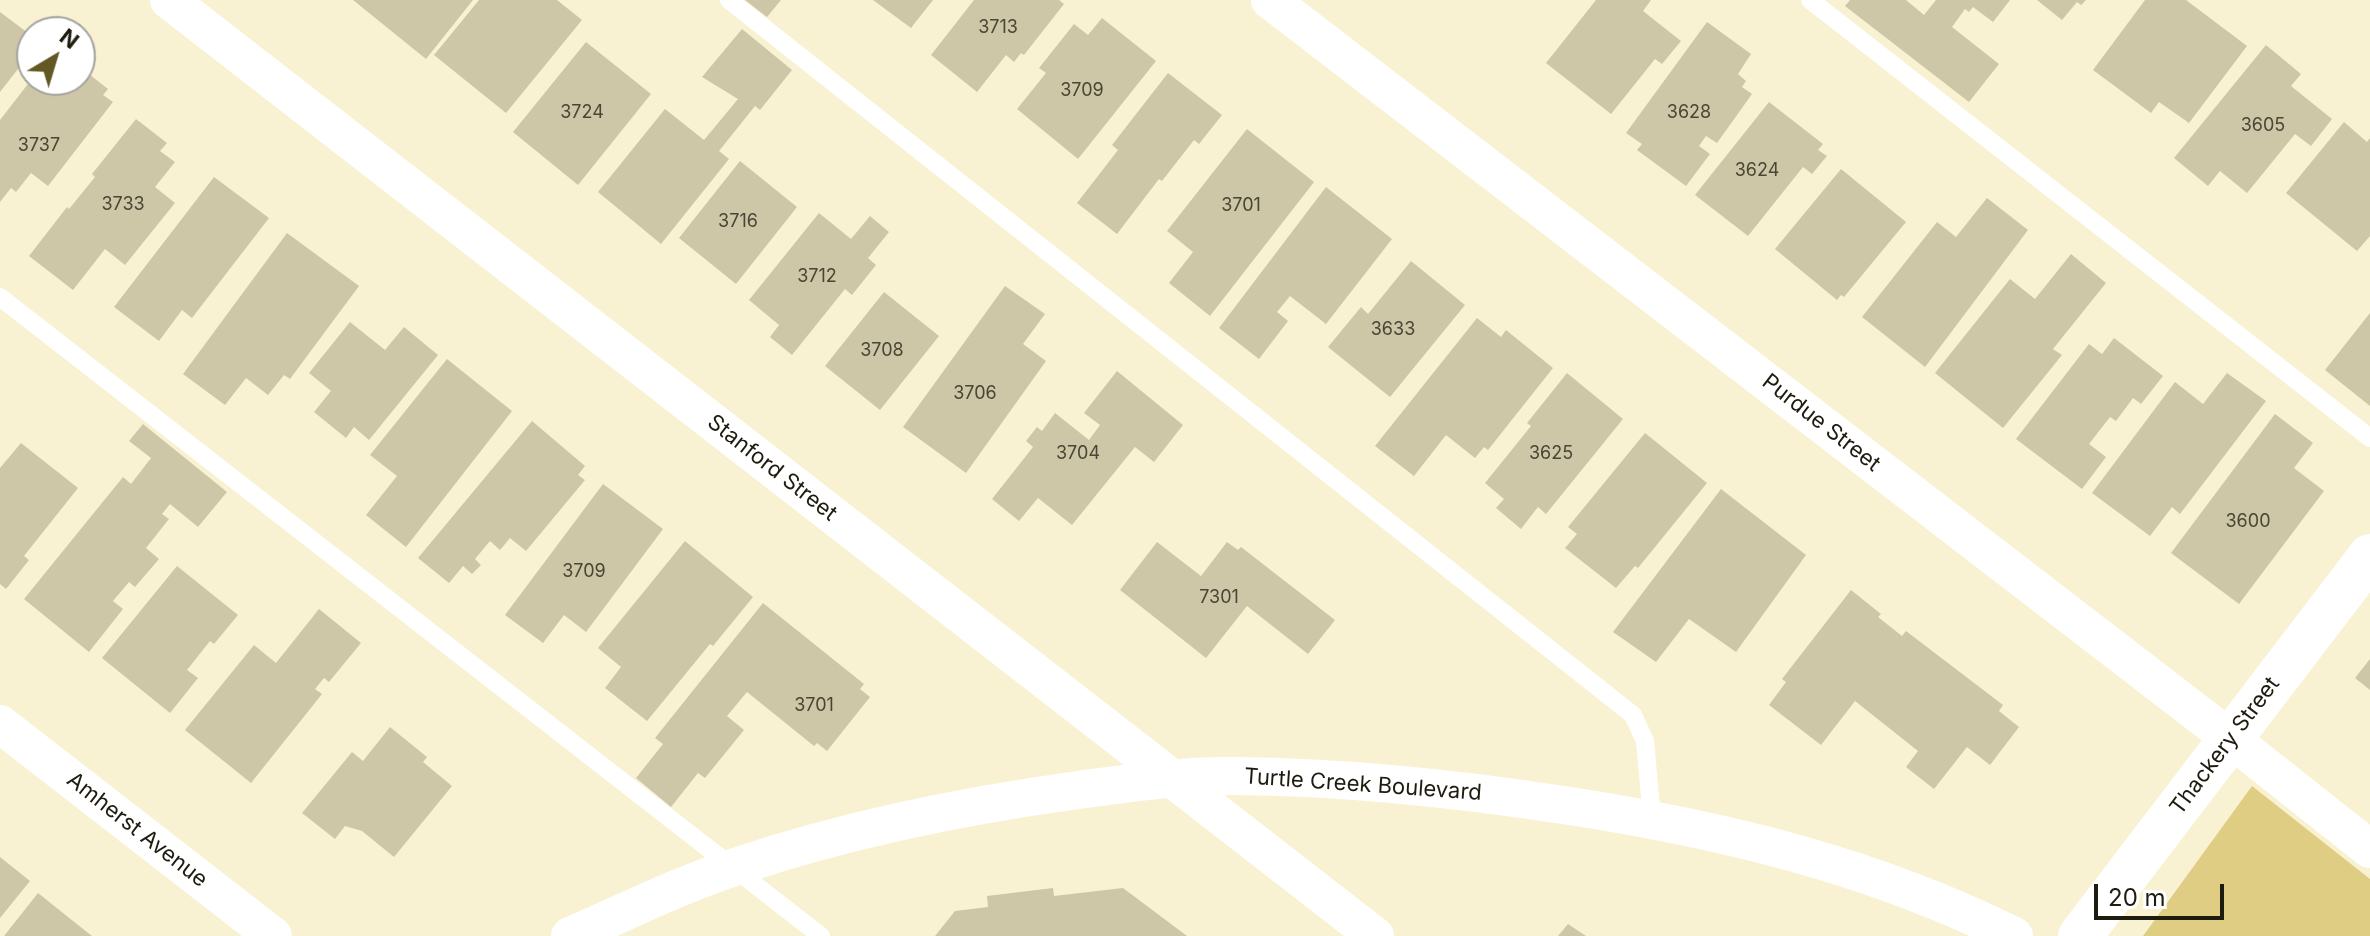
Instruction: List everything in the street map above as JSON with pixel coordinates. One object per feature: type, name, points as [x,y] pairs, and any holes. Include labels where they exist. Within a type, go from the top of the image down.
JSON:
[{"type":"street","name":"Stanford Street","points":[[169,0],[1375,936]]},
{"type":"street","name":"Purdue Street","points":[[1270,0],[2370,849]]},
{"type":"street","name":"Thackery Street","points":[[2080,936],[2370,556]]},
{"type":"street","name":"Amherst Avenue","points":[[0,724],[273,936]]},
{"type":"street","name":"Turtle Creek Boulevard","points":[[570,936],[732,867],[846,833],[997,801],[1232,776],[1371,782],[1509,797],[1652,819],[1759,841],[1855,870],[1963,910],[2014,936]]},
{"type":"lane","points":[[729,0],[1633,715],[1645,741],[1652,819]]},
{"type":"lane","points":[[1810,0],[2370,438]]},
{"type":"lane","points":[[0,297],[821,936]]},
{"type":"shaded area","points":[[2252,786],[2370,879],[2370,936],[2143,936]]},
{"type":"building","points":[[353,0],[473,0],[426,59]]},
{"type":"building","points":[[479,0],[557,0],[582,20],[506,113],[434,55]]},
{"type":"building","points":[[745,0],[781,0],[767,17]]},
{"type":"building","points":[[873,0],[933,0],[911,28]]},
{"type":"building","points":[[974,0],[1059,0],[1064,4],[1024,55],[1021,53],[1014,62],[1006,55],[977,92],[931,55]]},
{"type":"building","points":[[1596,0],[1651,0],[1643,11],[1681,41],[1662,64],[1655,59],[1611,114],[1546,63]]},
{"type":"building","points":[[1850,0],[1906,0],[1924,15],[1936,0],[2010,0],[1993,22],[1973,7],[1969,12],[1965,9],[1952,27],[1999,64],[1969,102],[1845,6]]},
{"type":"building","points":[[2037,0],[2086,0],[2081,5],[2077,2],[2062,20]]},
{"type":"building","points":[[2145,0],[2186,0],[2247,46],[2189,123],[2159,102],[2151,113],[2093,70]]},
{"type":"building","points":[[0,12],[16,24],[16,72],[0,92]]},
{"type":"building","points":[[1102,18],[1156,61],[1078,159],[1017,109],[1046,73],[1039,68],[1074,24],[1088,35]]},
{"type":"building","points":[[1707,22],[1751,54],[1738,74],[1746,81],[1742,87],[1752,94],[1717,143],[1706,136],[1699,146],[1710,154],[1686,186],[1637,150],[1642,144],[1626,133]]},
{"type":"building","points":[[742,29],[792,70],[760,110],[755,106],[719,151],[729,159],[661,244],[598,192],[665,109],[704,140],[738,99],[702,77]]},
{"type":"building","points":[[586,42],[651,94],[578,185],[513,132]]},
{"type":"building","points":[[2266,45],[2301,74],[2291,86],[2332,119],[2311,146],[2295,134],[2247,193],[2220,171],[2208,186],[2174,158]]},
{"type":"building","points":[[1168,73],[1222,115],[1199,144],[1194,140],[1162,181],[1159,179],[1117,234],[1077,203],[1118,150],[1112,145]]},
{"type":"building","points":[[96,80],[108,89],[103,95],[113,102],[48,186],[31,173],[16,192],[11,188],[0,202],[0,120],[19,96],[96,96]]},
{"type":"building","points":[[1769,102],[1823,144],[1818,150],[1827,156],[1812,174],[1803,167],[1748,236],[1695,195]]},
{"type":"building","points":[[136,119],[167,143],[160,151],[175,162],[155,187],[175,203],[125,265],[105,249],[73,290],[29,256],[95,177],[92,174]]},
{"type":"building","points":[[2344,122],[2367,142],[2370,138],[2370,236],[2357,251],[2286,193]]},
{"type":"building","points":[[1247,129],[1314,182],[1210,316],[1169,283],[1193,252],[1167,231]]},
{"type":"building","points":[[740,161],[797,207],[736,284],[679,238]]},
{"type":"building","points":[[1841,169],[1906,222],[1844,297],[1841,295],[1837,300],[1775,249]]},
{"type":"building","points":[[214,177],[269,218],[192,318],[182,310],[159,341],[114,307]]},
{"type":"building","points":[[1326,187],[1392,239],[1326,324],[1290,296],[1277,312],[1288,321],[1259,359],[1219,328]]},
{"type":"building","points":[[1987,198],[2028,230],[1925,367],[1862,317],[1937,222],[1956,237]]},
{"type":"building","points":[[819,213],[851,239],[870,216],[889,232],[868,258],[876,265],[852,295],[845,289],[792,355],[770,337],[779,325],[749,300]]},
{"type":"building","points":[[287,233],[359,286],[290,379],[284,375],[268,395],[246,378],[225,405],[183,374]]},
{"type":"building","points":[[2071,254],[2106,283],[2053,349],[2062,355],[2003,428],[1935,373],[2010,279],[2035,299]]},
{"type":"building","points":[[1411,261],[1465,305],[1390,397],[1328,347],[1361,307],[1368,314]]},
{"type":"building","points":[[1005,286],[1045,314],[1023,344],[1046,361],[966,473],[903,427]]},
{"type":"building","points":[[884,292],[939,336],[880,410],[825,366]]},
{"type":"building","points":[[2370,313],[2370,406],[2325,370]]},
{"type":"building","points":[[1477,318],[1501,337],[1506,330],[1553,368],[1488,450],[1484,447],[1475,458],[1446,435],[1414,476],[1375,446]]},
{"type":"building","points":[[350,322],[385,350],[404,327],[438,355],[369,440],[354,427],[346,438],[314,412],[331,391],[309,373]]},
{"type":"building","points":[[2114,338],[2163,376],[2141,404],[2133,398],[2116,421],[2110,417],[2089,444],[2106,457],[2082,489],[2016,439],[2089,344],[2102,354]]},
{"type":"building","points":[[447,359],[512,411],[406,547],[366,515],[397,476],[370,455]]},
{"type":"building","points":[[1117,371],[1183,425],[1154,462],[1135,447],[1072,525],[1038,498],[1019,521],[992,499],[1033,447],[1026,441],[1037,427],[1042,431],[1055,413],[1089,440],[1100,425],[1084,413]]},
{"type":"building","points":[[1567,373],[1623,419],[1546,514],[1538,507],[1521,529],[1496,508],[1504,499],[1485,483],[1531,426],[1527,423]]},
{"type":"building","points":[[2227,373],[2266,401],[2180,514],[2172,507],[2150,536],[2092,493],[2175,382],[2203,404]]},
{"type":"building","points":[[2275,414],[2313,443],[2294,468],[2324,491],[2239,604],[2171,553]]},
{"type":"building","points":[[532,421],[585,466],[578,475],[585,480],[526,551],[510,538],[500,550],[490,541],[475,559],[481,565],[472,574],[463,566],[449,583],[418,558]]},
{"type":"building","points":[[143,424],[227,492],[198,527],[170,504],[162,514],[169,519],[146,548],[159,559],[135,587],[129,582],[113,601],[123,609],[89,652],[24,599],[123,477],[131,484],[151,458],[129,441]]},
{"type":"building","points":[[1645,433],[1707,483],[1638,568],[1635,566],[1616,588],[1565,548],[1577,534],[1568,527]]},
{"type":"building","points":[[21,443],[78,488],[24,556],[29,560],[6,589],[0,584],[0,468]]},
{"type":"building","points":[[603,484],[663,529],[586,632],[564,615],[543,643],[505,615]]},
{"type":"building","points":[[1721,489],[1806,555],[1736,652],[1689,619],[1656,662],[1613,632]]},
{"type":"building","points":[[685,541],[753,597],[647,721],[605,688],[621,667],[598,648]]},
{"type":"building","points":[[1157,542],[1201,576],[1227,542],[1238,550],[1241,547],[1335,620],[1308,654],[1247,606],[1206,658],[1120,590]]},
{"type":"building","points":[[177,566],[238,615],[214,644],[210,641],[187,670],[198,678],[170,713],[102,658]]},
{"type":"building","points":[[1851,590],[1902,636],[1906,631],[2003,705],[1999,711],[2019,727],[1990,765],[1967,747],[1934,789],[1906,767],[1918,751],[1855,701],[1821,745],[1769,705],[1786,682],[1782,679]]},
{"type":"building","points":[[763,603],[864,684],[860,689],[870,697],[827,751],[817,743],[814,746],[747,692],[727,716],[744,730],[705,778],[698,773],[671,807],[636,778],[663,744],[655,738]]},
{"type":"building","points":[[319,609],[361,643],[329,682],[324,678],[315,689],[322,694],[251,783],[185,730],[254,645],[276,663]]},
{"type":"building","points":[[2370,659],[2370,690],[2355,678]]},
{"type":"building","points":[[390,727],[427,757],[423,762],[452,786],[394,857],[362,831],[345,826],[335,839],[302,813],[352,752],[363,761]]},
{"type":"building","points":[[0,857],[30,881],[0,918]]},
{"type":"building","points":[[1053,888],[1054,896],[1123,888],[1187,936],[935,936],[955,911],[988,907],[987,896]]},
{"type":"building","points":[[38,893],[73,921],[92,936],[4,936]]},
{"type":"building","points":[[1568,924],[1586,936],[1558,936]]}]
